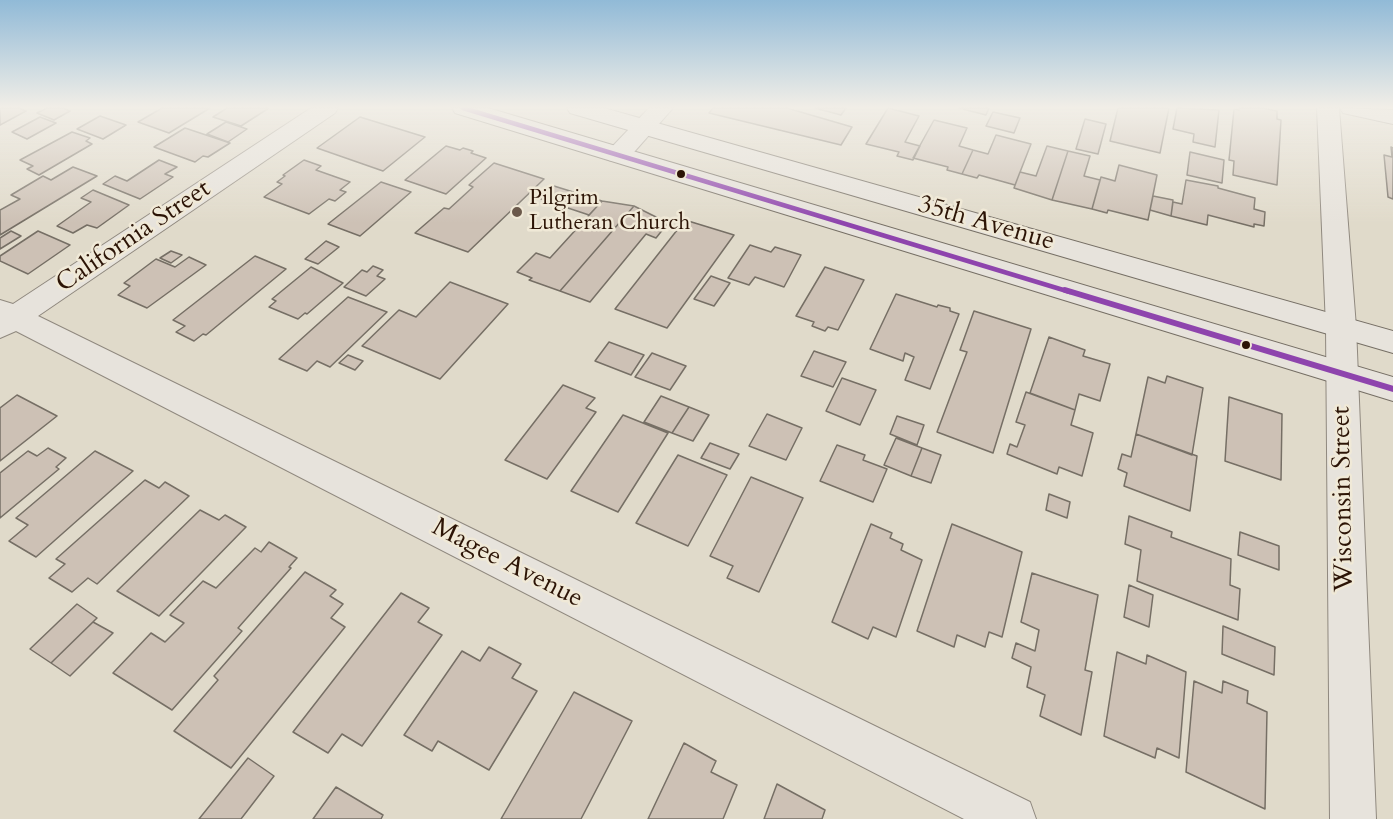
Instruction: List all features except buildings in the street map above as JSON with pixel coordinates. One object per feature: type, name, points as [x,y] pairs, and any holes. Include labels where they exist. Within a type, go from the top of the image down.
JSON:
[{"type":"street","name":"California Street","points":[[5,318],[268,146]]},
{"type":"street","name":"35th Avenue","points":[[592,146],[1393,389]]},
{"type":"street","points":[[618,154],[625,146]]},
{"type":"street","name":"35th Avenue","points":[[749,146],[1393,342]]},
{"type":"street","name":"Wisconsin Street","points":[[1330,146],[1341,327],[1353,819]]},
{"type":"street","name":"Magee Avenue","points":[[5,318],[1013,819]]},
{"type":"transit line","points":[[589,146],[1393,389]]},
{"type":"place","name":"Pilgrim Lutheran Church","points":[[517,212]]}]
